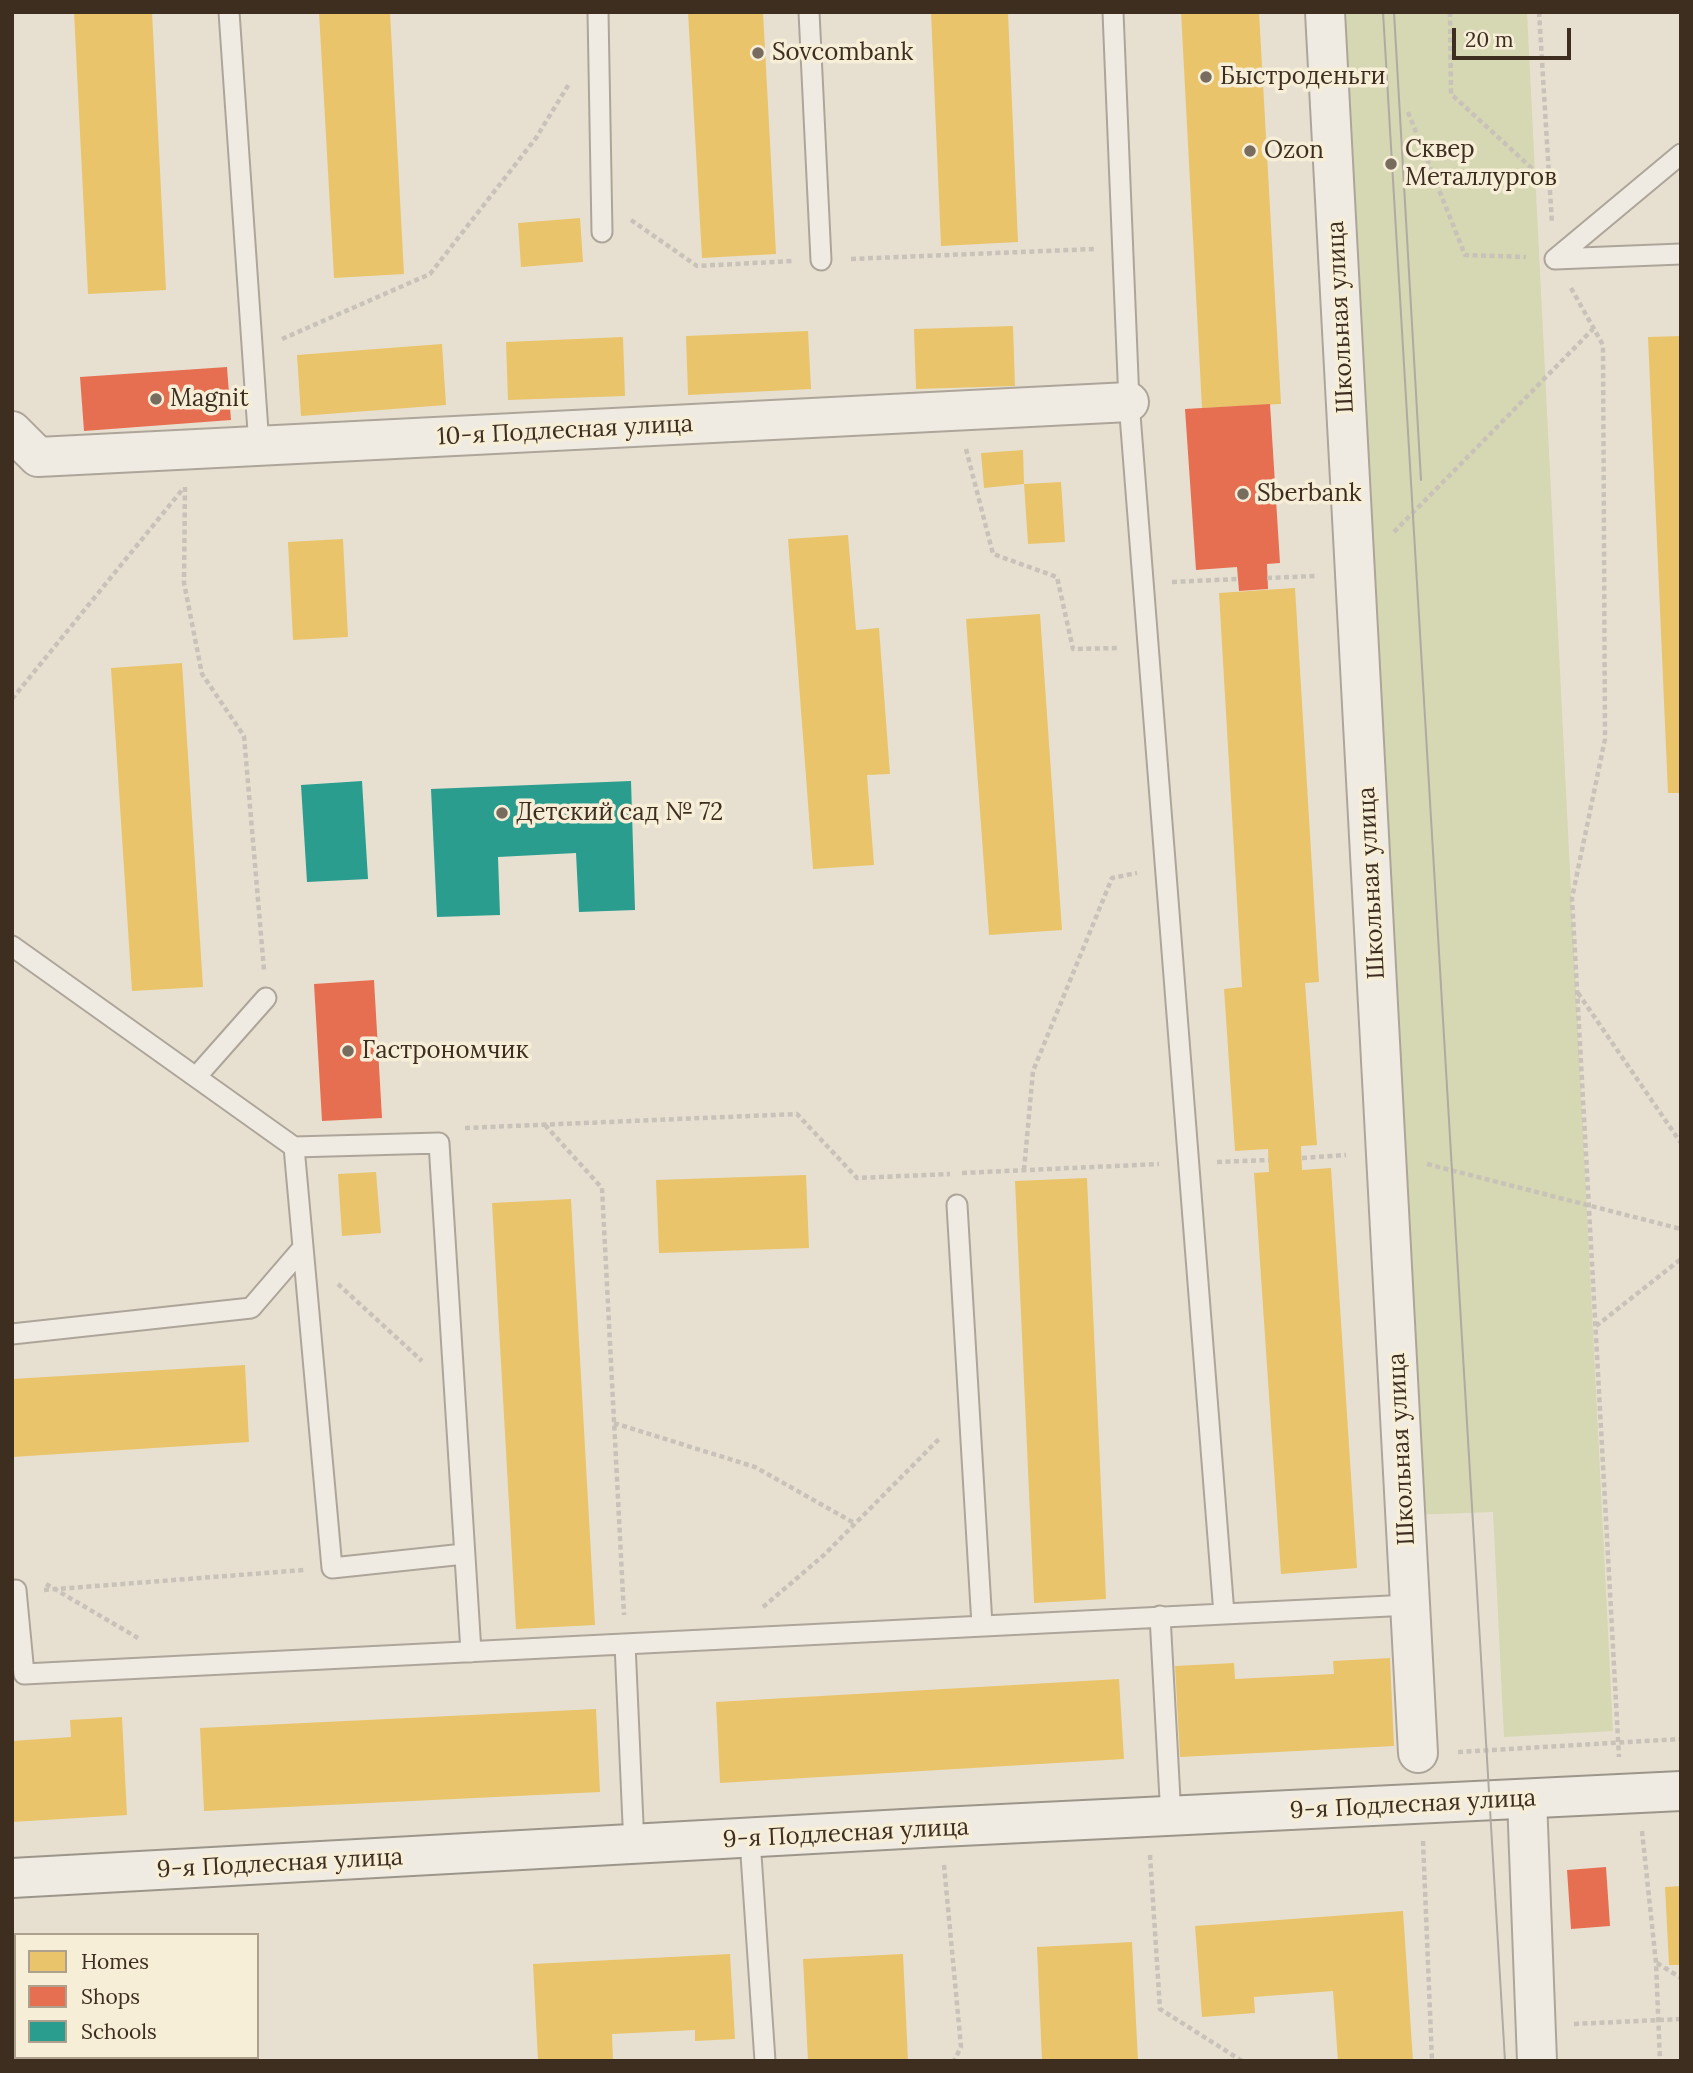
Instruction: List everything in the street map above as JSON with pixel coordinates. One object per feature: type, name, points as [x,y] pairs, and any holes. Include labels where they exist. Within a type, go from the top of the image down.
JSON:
[{"type":"street","name":"Школьная улица","points":[[1325,12],[1418,1753]]},
{"type":"street","name":"10-я Подлесная улица","points":[[12,431],[38,457],[1129,402]]},
{"type":"street","name":"9-я Подлесная улица","points":[[12,1878],[750,1840],[940,1827],[1160,1819],[1681,1791]]},
{"type":"street","points":[[1527,1799],[1536,2043]]},
{"type":"lane","points":[[229,12],[259,446]]},
{"type":"lane","points":[[598,12],[602,232]]},
{"type":"lane","points":[[809,12],[821,260]]},
{"type":"lane","points":[[1113,12],[1129,402],[1224,1614]]},
{"type":"lane","points":[[1555,259],[1681,154]]},
{"type":"lane","points":[[1555,259],[1681,254]]},
{"type":"lane","points":[[12,946],[294,1147],[439,1143],[452,1390],[471,1652]]},
{"type":"lane","points":[[196,1077],[266,998]]},
{"type":"lane","points":[[294,1147],[301,1250],[332,1568],[464,1554]]},
{"type":"lane","points":[[957,1205],[982,1625]]},
{"type":"lane","points":[[12,1334],[251,1308],[301,1250]]},
{"type":"lane","points":[[16,1590],[24,1674],[1410,1605]]},
{"type":"lane","points":[[1160,1616],[1160,1819]]},
{"type":"lane","points":[[625,1644],[634,1846]]},
{"type":"lane","points":[[750,1840],[765,2061]]},
{"type":"path","points":[[1450,12],[1451,94],[1550,185]]},
{"type":"path","points":[[1539,12],[1555,259],[1603,345],[1605,738],[1572,898],[1622,1794],[1641,1815],[1656,1963],[1660,2061]]},
{"type":"path","points":[[253,352],[430,274],[536,138],[598,37]]},
{"type":"path","points":[[1408,112],[1465,255],[1555,259]]},
{"type":"path","points":[[1267,578],[1355,573],[1455,467],[1593,329]]},
{"type":"path","points":[[957,411],[993,554],[1057,577],[1073,649],[1148,647]]},
{"type":"path","points":[[12,699],[216,449]]},
{"type":"path","points":[[185,486],[184,583],[202,674],[244,736],[266,998]]},
{"type":"path","points":[[1143,583],[1238,579]]},
{"type":"path","points":[[1024,1170],[1033,1071],[1112,878],[1165,868]]},
{"type":"path","points":[[1577,992],[1681,1143]]},
{"type":"path","points":[[439,1143],[451,1129],[797,1114],[857,1178],[1269,1160]]},
{"type":"path","points":[[545,1125],[602,1188],[625,1644]]},
{"type":"path","points":[[1386,1153],[1681,1229]]},
{"type":"path","points":[[301,1250],[452,1390]]},
{"type":"path","points":[[1596,1326],[1681,1259]]},
{"type":"path","points":[[724,1639],[824,1555],[969,1409]]},
{"type":"path","points":[[614,1423],[755,1467],[856,1524]]},
{"type":"path","points":[[16,1590],[58,1591],[332,1568]]},
{"type":"path","points":[[35,1577],[188,1667]]},
{"type":"path","points":[[1418,1753],[1681,1739]]},
{"type":"path","points":[[1421,1805],[1432,2061]]},
{"type":"path","points":[[1160,1819],[1160,2009],[1242,2061]]},
{"type":"path","points":[[940,1827],[961,2047],[954,2061]]},
{"type":"path","points":[[1656,1963],[1681,1978]]},
{"type":"path","points":[[1536,2043],[1659,2020],[1681,2019]]},
{"type":"green space","points":[[1342,12],[1527,12],[1613,1731],[1504,1737],[1493,1512],[1411,1515]]},
{"type":"building: Homes","points":[[74,12],[152,12],[166,290],[88,294]]},
{"type":"building: Homes","points":[[319,12],[390,12],[404,274],[334,278]]},
{"type":"building: Homes","points":[[688,12],[763,12],[776,254],[702,258]]},
{"type":"building: Homes","points":[[931,12],[1008,12],[1018,242],[941,246]]},
{"type":"building: Homes","points":[[1181,12],[1259,12],[1281,404],[1202,408]]},
{"type":"building: Homes","points":[[580,218],[583,262],[521,267],[518,223]]},
{"type":"building: Homes","points":[[1013,326],[1015,386],[916,389],[914,329]]},
{"type":"building: Homes","points":[[808,331],[811,389],[688,395],[686,336]]},
{"type":"building: Homes","points":[[1681,336],[1681,793],[1668,793],[1648,337]]},
{"type":"building: Homes","points":[[623,337],[625,396],[508,400],[506,342]]},
{"type":"building: Homes","points":[[442,344],[446,405],[301,416],[297,355]]},
{"type":"building: Homes","points":[[1023,450],[1024,484],[984,488],[981,453]]},
{"type":"building: Homes","points":[[1061,482],[1065,542],[1028,544],[1024,484]]},
{"type":"building: Homes","points":[[848,535],[856,630],[879,628],[890,774],[867,775],[874,865],[813,869],[788,539]]},
{"type":"building: Homes","points":[[343,539],[348,637],[293,640],[288,542]]},
{"type":"building: Homes","points":[[1295,588],[1319,982],[1305,983],[1317,1145],[1301,1146],[1302,1170],[1331,1168],[1357,1568],[1281,1574],[1254,1173],[1269,1172],[1268,1149],[1235,1151],[1224,989],[1242,987],[1219,593]]},
{"type":"building: Homes","points":[[1040,614],[1062,930],[989,935],[966,619]]},
{"type":"building: Homes","points":[[182,663],[203,987],[132,991],[111,668]]},
{"type":"building: Homes","points":[[376,1172],[381,1233],[342,1236],[338,1174]]},
{"type":"building: Homes","points":[[806,1175],[809,1248],[659,1253],[656,1180]]},
{"type":"building: Homes","points":[[1087,1178],[1106,1599],[1034,1603],[1015,1181]]},
{"type":"building: Homes","points":[[571,1199],[595,1625],[516,1629],[492,1203]]},
{"type":"building: Homes","points":[[245,1365],[249,1442],[12,1457],[12,1379]]},
{"type":"building: Homes","points":[[1390,1658],[1394,1746],[1180,1757],[1175,1666],[1234,1663],[1235,1679],[1334,1674],[1333,1661]]},
{"type":"building: Homes","points":[[1119,1679],[1124,1759],[720,1783],[716,1702]]},
{"type":"building: Homes","points":[[596,1709],[600,1792],[204,1811],[200,1728]]},
{"type":"building: Homes","points":[[122,1717],[127,1815],[12,1822],[12,1741],[71,1737],[70,1720]]},
{"type":"building: Homes","points":[[1681,1886],[1681,1965],[1669,1965],[1665,1887]]},
{"type":"building: Homes","points":[[1403,1911],[1413,2061],[1338,2061],[1333,1991],[1254,1997],[1255,2013],[1202,2017],[1195,1926]]},
{"type":"building: Homes","points":[[1132,1942],[1138,2061],[1042,2061],[1037,1947]]},
{"type":"building: Homes","points":[[730,1954],[735,2039],[695,2041],[695,2030],[612,2034],[613,2061],[538,2061],[533,1964]]},
{"type":"building: Homes","points":[[903,1954],[908,2061],[808,2061],[803,1959]]},
{"type":"building: Homes","points":[[14,1982],[14,2059],[47,2059],[12,2061]]},
{"type":"building: Homes","points":[[92,2059],[139,2059],[139,2061]]},
{"type":"building: Shops","points":[[227,367],[231,420],[84,431],[80,377]]},
{"type":"building: Shops","points":[[1270,404],[1280,563],[1267,564],[1268,589],[1239,591],[1237,567],[1196,570],[1185,409]]},
{"type":"building: Shops","name":"Гастрономчик","points":[[374,980],[382,1118],[322,1121],[314,984]]},
{"type":"building: Shops","points":[[1606,1867],[1610,1926],[1571,1929],[1567,1870]]},
{"type":"building: Schools","points":[[362,781],[368,879],[307,882],[301,785]]},
{"type":"building: Schools","points":[[631,781],[635,910],[579,912],[576,853],[498,857],[500,915],[437,917],[431,789]]},
{"type":"tram line","points":[[1383,12],[1505,2061]]},
{"type":"tram line","points":[[1394,12],[1421,480]]},
{"type":"place","name":"Sovcombank","points":[[758,53]]},
{"type":"place","name":"Быстроденьги","points":[[1206,77]]},
{"type":"place","name":"Ozon","points":[[1250,151]]},
{"type":"place","name":"Сквер Металлургов","points":[[1391,164]]},
{"type":"place","name":"Magnit","points":[[156,399]]},
{"type":"place","name":"Sberbank","points":[[1243,494]]},
{"type":"place","name":"Детский сад № 72","points":[[502,813]]},
{"type":"place","name":"Гастрономчик","points":[[348,1051]]}]
